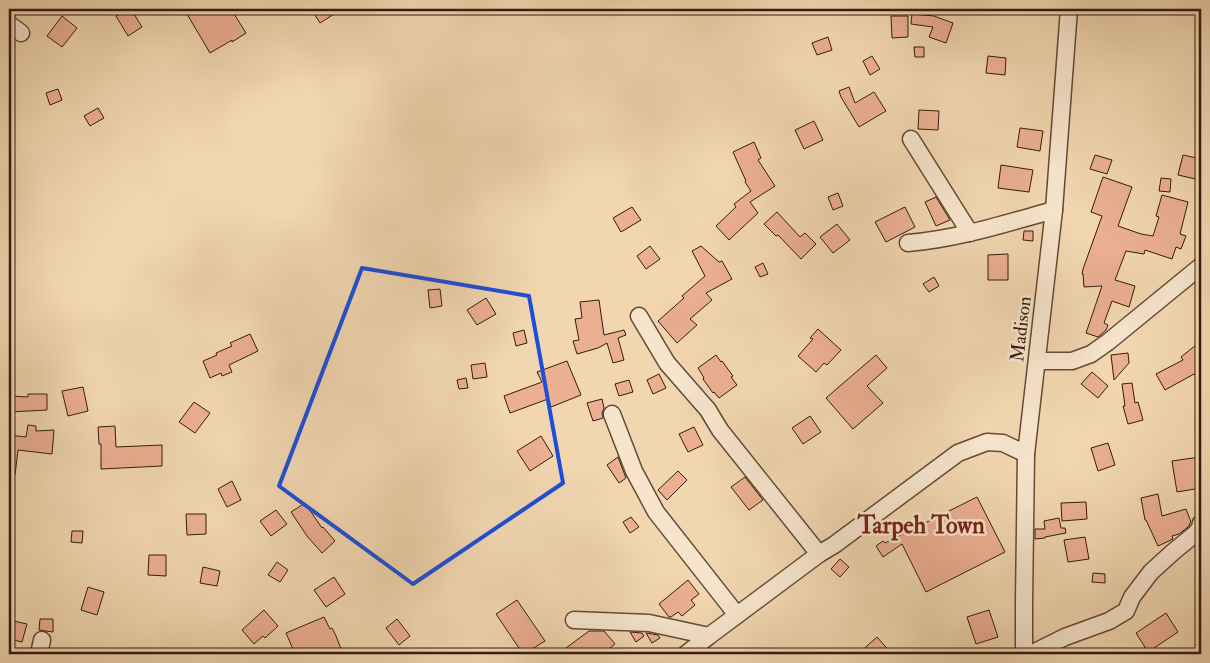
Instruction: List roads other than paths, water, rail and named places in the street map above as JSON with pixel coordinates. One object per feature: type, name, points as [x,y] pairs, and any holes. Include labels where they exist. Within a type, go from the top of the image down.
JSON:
[{"type":"street","name":"Madison","points":[[1024,654],[1026,454],[1054,210],[1069,9]]},
{"type":"street","points":[[911,139],[970,232]]},
{"type":"street","points":[[908,243],[932,241],[1054,210]]},
{"type":"street","points":[[1037,361],[1072,360],[1091,354],[1201,266]]},
{"type":"street","points":[[639,316],[667,363],[708,410],[720,430],[819,554]]},
{"type":"street","points":[[612,414],[634,471],[656,512],[738,615]]},
{"type":"street","points":[[686,654],[958,453],[986,442],[1003,444],[1026,454]]},
{"type":"street","points":[[1031,654],[1064,637],[1110,621],[1126,611],[1132,598],[1151,572],[1195,534],[1200,528],[1201,523]]},
{"type":"street","points":[[574,620],[649,623],[709,636]]},
{"type":"district","name":"Tarpeh Town","points":[[921,525]]}]
